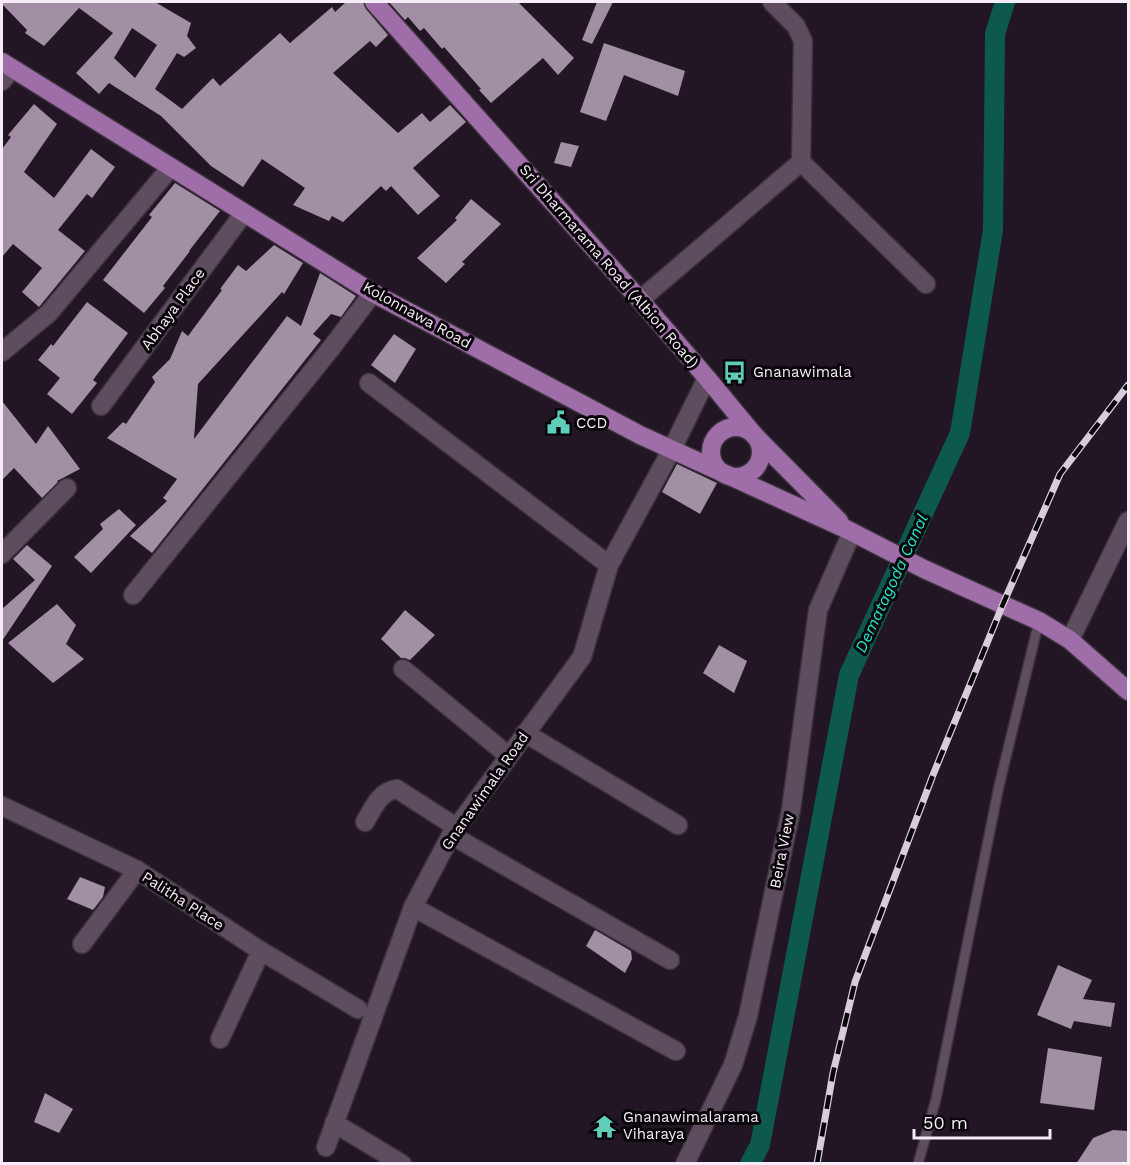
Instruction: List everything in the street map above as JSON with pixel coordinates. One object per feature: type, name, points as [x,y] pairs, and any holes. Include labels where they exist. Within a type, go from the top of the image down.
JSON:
[{"type":"main road","name":"Sri Dharmarama Road (Albion Road)","points":[[374,2],[640,300],[754,436],[849,530]]},
{"type":"main road","name":"Kolonnawa Road","points":[[5,71],[171,167],[373,293],[640,435],[849,530],[924,569],[1039,621],[1070,640],[1128,691]]},
{"type":"main road","points":[[732,427],[741,428],[748,431],[759,443],[760,459],[756,466],[743,476],[727,475],[715,465],[711,449],[713,441],[725,430],[732,427]]},
{"type":"street","points":[[772,2],[796,26],[803,41],[801,162],[926,284]]},
{"type":"street","points":[[640,300],[801,162]]},
{"type":"street","points":[[2,352],[49,313],[171,167]]},
{"type":"street","name":"Abhaya Place","points":[[101,406],[244,213]]},
{"type":"street","points":[[132,595],[373,293]]},
{"type":"street","name":"Gnanawimala Road","points":[[326,1147],[413,907],[453,831],[582,657],[609,565],[672,449],[707,378]]},
{"type":"street","points":[[369,383],[609,565]]},
{"type":"street","points":[[2,554],[67,488]]},
{"type":"street","points":[[1070,640],[1128,521]]},
{"type":"street","name":"Beira View","points":[[685,1164],[733,1065],[748,1016],[791,810],[818,610],[849,530]]},
{"type":"street","points":[[403,669],[509,756]]},
{"type":"street","points":[[525,733],[678,825]]},
{"type":"street","points":[[366,822],[376,803],[388,790],[397,789],[453,831],[670,960]]},
{"type":"street","name":"Palitha Place","points":[[2,806],[137,870],[261,951],[358,1009]]},
{"type":"street","points":[[82,944],[137,870]]},
{"type":"street","points":[[413,907],[676,1052]]},
{"type":"street","points":[[220,1039],[261,951]]},
{"type":"street","points":[[334,1123],[402,1164]]},
{"type":"lane","points":[[917,1163],[936,1099],[999,786],[1039,621]]},
{"type":"building","points":[[2,2],[155,2],[191,23],[187,36],[196,48],[184,57],[177,53],[155,89],[182,109],[213,78],[220,86],[280,33],[290,43],[332,7],[335,12],[346,2],[363,2],[366,9],[388,35],[376,47],[370,41],[333,73],[398,133],[422,113],[430,122],[450,105],[466,122],[413,168],[440,196],[418,215],[391,186],[386,191],[381,186],[343,222],[332,216],[329,221],[293,205],[305,188],[262,159],[243,187],[211,166],[161,116],[109,83],[99,94],[76,73],[113,33],[79,8],[44,46],[25,33],[27,30]],"holes":[[[132,28],[157,45],[135,78],[114,58]]]},
{"type":"building","points":[[389,2],[518,2],[574,58],[558,75],[543,58],[491,103],[444,47],[442,49],[424,28],[420,31],[408,17],[405,20]]},
{"type":"building","points":[[597,2],[613,2],[592,44],[582,40]]},
{"type":"building","points":[[604,43],[685,71],[678,96],[624,75],[606,121],[580,112]]},
{"type":"building","points":[[34,104],[57,124],[24,172],[54,198],[91,149],[115,167],[92,198],[87,194],[58,230],[85,251],[39,307],[22,292],[42,268],[13,244],[2,257],[2,149],[11,137],[8,135]]},
{"type":"building","points":[[561,142],[579,146],[571,167],[554,163]]},
{"type":"building","points":[[175,183],[220,211],[163,286],[165,288],[144,313],[103,280],[152,217],[149,215]]},
{"type":"building","points":[[471,199],[501,224],[462,262],[465,264],[446,283],[417,258],[457,220],[455,218]]},
{"type":"building","points":[[274,245],[303,263],[284,294],[282,292],[198,384],[194,439],[287,316],[301,326],[320,273],[356,296],[341,317],[331,314],[313,334],[321,340],[152,553],[130,536],[167,501],[163,498],[177,479],[107,438],[123,422],[126,424],[155,382],[152,377],[170,359],[182,331],[188,336],[238,265],[246,271]]},
{"type":"building","points":[[87,302],[128,333],[93,380],[97,383],[72,414],[47,394],[60,378],[38,360],[51,344],[53,346]]},
{"type":"building","points":[[394,334],[416,349],[395,383],[371,365]]},
{"type":"building","points":[[2,401],[36,444],[48,426],[80,469],[57,481],[42,498],[14,468],[2,480]]},
{"type":"building","points":[[677,464],[717,483],[700,514],[662,492]]},
{"type":"building","points":[[119,509],[136,525],[91,573],[74,557],[103,529],[100,524]]},
{"type":"building","points":[[27,545],[52,566],[2,641],[2,609],[35,580],[13,559]]},
{"type":"building","points":[[57,604],[76,625],[66,644],[84,659],[53,683],[8,643]]},
{"type":"building","points":[[405,610],[435,635],[410,660],[401,658],[381,639]]},
{"type":"building","points":[[719,645],[747,661],[734,693],[703,673]]},
{"type":"building","points":[[80,877],[105,887],[103,897],[93,910],[67,899]]},
{"type":"building","points":[[595,930],[631,951],[632,959],[625,973],[586,946]]},
{"type":"building","points":[[1058,965],[1092,980],[1083,999],[1115,1003],[1111,1027],[1074,1021],[1071,1029],[1037,1015]]},
{"type":"building","points":[[1048,1048],[1102,1057],[1094,1110],[1040,1103]]},
{"type":"building","points":[[45,1093],[73,1109],[59,1133],[34,1122]]},
{"type":"building","points":[[1113,1130],[1128,1131],[1128,1164],[1076,1164],[1093,1138]]},
{"type":"waterway","name":"Dematagoda Canal","points":[[750,1164],[760,1145],[849,675],[960,433],[993,230],[995,34],[1005,2]]},
{"type":"railway","points":[[817,1164],[833,1073],[855,982],[933,775],[1003,604],[1060,474],[1128,385]]},
{"type":"place","name":"Gnanawimala","points":[[735,372]]},
{"type":"place","name":"CCD","points":[[558,423]]},
{"type":"place","name":"Gnanawimalarama Viharaya","points":[[605,1126]]}]
